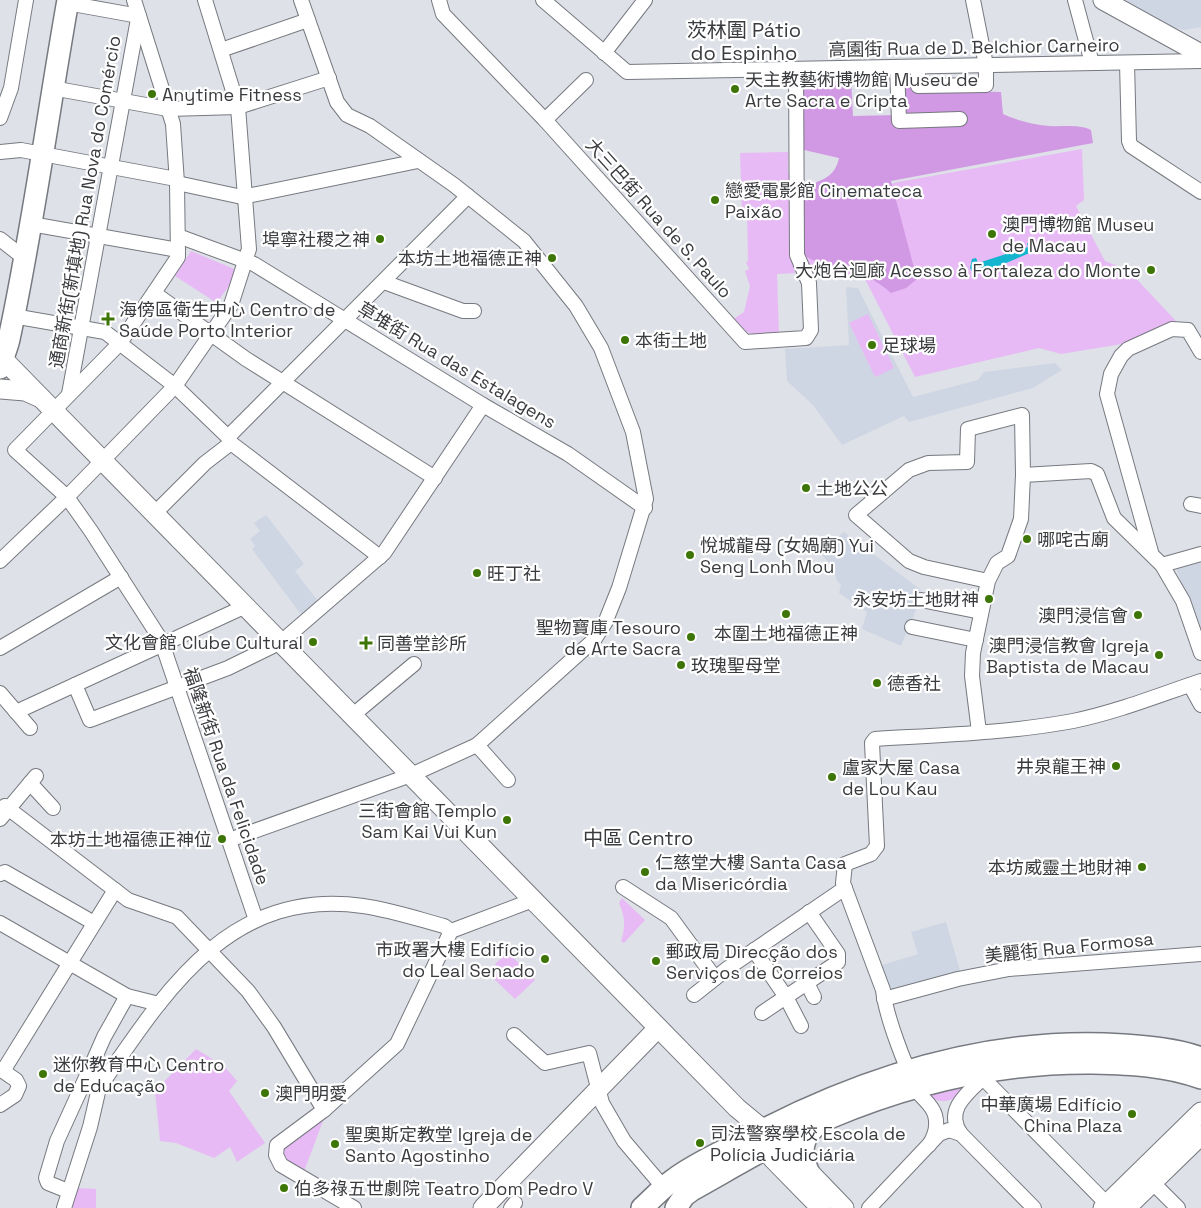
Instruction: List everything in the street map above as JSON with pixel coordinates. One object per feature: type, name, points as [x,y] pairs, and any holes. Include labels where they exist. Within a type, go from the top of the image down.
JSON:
[{"type":"main road","points":[[1103,0],[1201,54]]},
{"type":"main road","points":[[1,363],[7,346],[31,224],[67,2]]},
{"type":"main road","points":[[1,363],[3,340],[32,180],[41,154]]},
{"type":"main road","points":[[1,363],[49,404],[736,1108],[766,1139],[821,1208]]},
{"type":"main road","points":[[0,389],[25,391],[49,404]]},
{"type":"main road","points":[[486,1207],[658,1028]]},
{"type":"main road","points":[[676,1208],[689,1192],[826,1099],[987,1075],[1010,1059],[1073,1044],[1110,1045],[1176,1051],[1201,1058]]},
{"type":"main road","points":[[642,1208],[676,1177],[766,1139],[818,1123],[917,1086],[962,1057],[1110,1063],[1172,1069],[1201,1078]]},
{"type":"main road","points":[[1105,1206],[1201,1112]]},
{"type":"main road","points":[[808,1171],[802,1151],[810,1131],[818,1123]]},
{"type":"main road","points":[[1126,1208],[1201,1134]]},
{"type":"main road","points":[[766,1139],[808,1171],[844,1208]]},
{"type":"street","points":[[0,118],[11,88],[26,0]]},
{"type":"street","points":[[49,404],[69,394],[120,343],[178,257],[177,181],[173,124],[134,0]]},
{"type":"street","points":[[0,561],[67,498],[174,386],[231,305],[249,249],[238,107],[205,0]]},
{"type":"street","points":[[229,840],[411,774],[477,745],[594,640],[605,623],[619,588],[644,508],[643,480],[633,432],[601,348],[576,306],[524,241],[468,196],[370,126],[345,113],[337,102],[301,0]]},
{"type":"street","name":"大三巴街 Rua de S. Paulo","points":[[439,0],[443,14],[545,120],[745,342],[799,339],[810,334],[809,283],[797,255],[796,69]]},
{"type":"street","points":[[543,0],[604,53],[645,0]]},
{"type":"street","points":[[918,67],[918,86],[986,85],[986,65],[973,0]]},
{"type":"street","points":[[1075,0],[1092,63]]},
{"type":"street","points":[[67,2],[139,16]]},
{"type":"street","name":"通商新街(新填地) Rua Nova do Comércio","points":[[69,394],[139,16]]},
{"type":"street","points":[[221,50],[308,20]]},
{"type":"street","name":"高園街 Rua de D. Belchior Carneiro","points":[[604,53],[627,72],[1201,61]]},
{"type":"street","points":[[1127,63],[1129,141],[1131,146],[1201,192]]},
{"type":"street","points":[[897,67],[899,121],[960,119]]},
{"type":"street","points":[[52,88],[168,109],[238,107],[328,78]]},
{"type":"street","points":[[545,120],[586,80]]},
{"type":"street","points":[[0,152],[18,149],[245,196],[418,161]]},
{"type":"street","points":[[155,513],[230,440],[283,381],[468,196]]},
{"type":"street","name":"草堆街 Rua das Estalagens","points":[[31,224],[98,236],[178,243],[246,260],[483,405],[568,454],[644,508]]},
{"type":"street","points":[[0,239],[19,254]]},
{"type":"street","points":[[384,282],[463,311],[474,311]]},
{"type":"street","points":[[154,294],[211,334],[435,478]]},
{"type":"street","points":[[13,316],[105,332],[174,386],[230,440],[380,557]]},
{"type":"street","points":[[1151,552],[1107,394],[1111,374],[1121,356],[1128,350],[1172,329],[1183,328],[1188,330],[1201,352]]},
{"type":"street","name":"福隆新街 Rua da Felicidade","points":[[49,404],[15,450],[67,498],[121,577],[163,645],[256,920]]},
{"type":"street","points":[[75,685],[90,720],[228,668],[281,642],[380,557],[483,405]]},
{"type":"street","points":[[979,732],[972,676],[976,640],[988,580],[997,563],[1008,556],[1011,550],[1022,510],[1022,415],[968,429],[967,462],[918,466],[909,470],[856,515],[910,561],[924,567],[988,580]]},
{"type":"street","points":[[1023,475],[1095,472],[1099,477],[1114,518],[1151,552],[1162,565],[1183,600],[1201,653]]},
{"type":"street","points":[[1162,565],[1201,554]]},
{"type":"street","points":[[1,646],[121,577]]},
{"type":"street","points":[[921,600],[982,612]]},
{"type":"street","points":[[16,712],[246,606]]},
{"type":"street","points":[[912,627],[976,640]]},
{"type":"street","points":[[352,715],[414,664]]},
{"type":"street","points":[[929,1145],[935,1134],[936,1121],[934,1111],[917,1086],[884,999],[883,990],[845,888],[842,874],[845,864],[874,852],[877,842],[871,748],[875,739],[979,732],[1073,721],[1120,709],[1195,683],[1201,705]]},
{"type":"street","points":[[0,693],[30,728]]},
{"type":"street","points":[[477,745],[508,780]]},
{"type":"street","points":[[53,808],[33,779],[4,811],[131,902],[174,915],[248,991],[274,1027],[324,1110]]},
{"type":"street","points":[[0,874],[5,872],[94,922]]},
{"type":"street","points":[[623,887],[671,918],[715,978]]},
{"type":"street","points":[[694,995],[754,950],[845,888]]},
{"type":"street","points":[[0,1104],[16,1095],[19,1086],[16,1080],[1,1070],[114,890]]},
{"type":"street","points":[[354,1208],[281,1165],[276,1155],[280,1140],[324,1110],[397,1044],[451,931],[533,900]]},
{"type":"street","points":[[64,1208],[90,1127],[99,1088],[158,1004],[208,950],[239,928],[256,920],[296,907],[328,905],[362,906],[444,926],[451,931]]},
{"type":"street","points":[[762,1012],[836,963],[839,958],[809,912]]},
{"type":"street","points":[[0,923],[127,996],[158,1004]]},
{"type":"street","points":[[754,950],[786,997],[801,1026]]},
{"type":"street","name":"美麗街 Rua Formosa","points":[[884,999],[948,981],[1009,969],[1201,954]]},
{"type":"street","points":[[807,983],[814,997]]},
{"type":"street","points":[[68,1191],[48,1183],[46,1178],[57,1141],[104,1037],[127,996]]},
{"type":"street","points":[[514,1036],[546,1063],[589,1053],[602,1103],[624,1141],[664,1188]]},
{"type":"street","points":[[93,1062],[99,1088]]},
{"type":"street","points":[[954,1132],[954,1116],[962,1099],[987,1075],[1105,1206]]},
{"type":"street","points":[[917,1086],[932,1104],[944,1106],[962,1099]]},
{"type":"street","points":[[869,1208],[940,1133],[954,1132],[1034,1208]]},
{"type":"street","points":[[1152,1182],[1178,1208]]},
{"type":"shaded area","points":[[1123,0],[1201,0],[1201,27],[1184,30],[1173,27]]},
{"type":"shaded area","points":[[801,78],[837,85],[851,80],[853,116],[897,115],[898,84],[930,90],[1001,92],[1003,114],[1037,124],[1086,128],[1091,130],[1093,143],[891,181],[917,279],[906,288],[891,293],[876,281],[858,272],[822,264],[803,254],[802,187],[826,178],[834,170],[839,158],[804,150],[800,143]]},
{"type":"shaded area","points":[[1082,149],[1084,200],[1076,206],[1105,261],[1128,270],[1176,321],[1148,335],[1122,344],[1061,354],[1039,348],[915,377],[865,279],[815,274],[810,271],[806,259],[805,187],[857,194],[898,182]]},
{"type":"shaded area","points":[[788,152],[788,173],[794,173],[795,273],[777,274],[779,334],[753,334],[742,330],[732,320],[744,312],[750,286],[745,271],[749,269],[746,262],[748,261],[747,212],[742,212],[740,153]]},
{"type":"shaded area","points":[[191,251],[239,271],[217,303],[175,276]]},
{"type":"shaded area","points":[[846,287],[858,288],[913,397],[978,380],[984,372],[1055,363],[1062,370],[1033,388],[909,422],[904,416],[842,445],[813,405],[787,381],[785,349],[849,345]]},
{"type":"shaded area","name":"足球場","points":[[868,314],[894,368],[875,377],[849,323]]},
{"type":"shaded area","points":[[266,515],[304,564],[295,571],[320,604],[303,617],[252,549],[255,546],[250,539],[260,531],[254,523]]},
{"type":"shaded area","points":[[844,532],[921,590],[916,610],[901,646],[862,629],[867,612],[839,593],[841,585],[837,581],[833,567],[820,553]]},
{"type":"shaded area","points":[[1201,558],[1201,637],[1175,565]]},
{"type":"shaded area","points":[[622,898],[645,920],[624,943],[621,941],[624,931],[624,917],[619,903]]},
{"type":"shaded area","points":[[946,922],[961,974],[889,994],[879,966],[918,954],[911,932]]},
{"type":"shaded area","points":[[508,952],[535,980],[515,999],[493,978],[501,970],[495,964]]},
{"type":"shaded area","points":[[196,1049],[224,1066],[237,1081],[229,1091],[265,1143],[237,1162],[230,1147],[214,1158],[176,1143],[160,1141],[155,1091]]},
{"type":"shaded area","points":[[976,1080],[958,1096],[946,1101],[939,1101],[924,1093]]},
{"type":"shaded area","points":[[326,1113],[303,1174],[284,1163],[281,1146]]},
{"type":"shaded area","points":[[74,1188],[96,1189],[96,1208],[73,1208]]},
{"type":"water","points":[[1027,243],[1035,245],[1036,248],[1032,252],[982,273],[973,273],[970,268],[972,259],[976,258],[978,263],[1028,247]]},
{"type":"place","name":"天主教藝術博物館 Museu de Arte Sacra e Cripta","points":[[735,89]]},
{"type":"place","name":"Anytime Fitness","points":[[152,94]]},
{"type":"place","name":"戀愛電影館 Cinemateca Paixão","points":[[715,200]]},
{"type":"place","name":"澳門博物館 Museu de Macau","points":[[992,234]]},
{"type":"place","name":"埠寧社稷之神","points":[[380,239]]},
{"type":"place","name":"本坊土地福德正神","points":[[552,258]]},
{"type":"place","name":"大炮台迴廊 Acesso à Fortaleza do Monte","points":[[1151,270]]},
{"type":"place","name":"海傍區衛生中心 Centro de Saúde Porto Interior","points":[[108,319]]},
{"type":"place","name":"本街土地","points":[[625,340]]},
{"type":"place","name":"足球場","points":[[872,345]]},
{"type":"place","name":"土地公公","points":[[806,488]]},
{"type":"place","name":"哪咤古廟","points":[[1027,539]]},
{"type":"place","name":"悅城龍母 (女媧廟) Yui Seng Lonh Mou","points":[[690,555]]},
{"type":"place","name":"旺丁社","points":[[477,573]]},
{"type":"place","name":"永安坊土地財神","points":[[989,599]]},
{"type":"place","name":"本圍土地福德正神","points":[[786,614]]},
{"type":"place","name":"澳門浸信會","points":[[1138,615]]},
{"type":"place","name":"聖物寶庫 Tesouro de Arte Sacra","points":[[691,637]]},
{"type":"place","name":"文化會館 Clube Cultural","points":[[313,642]]},
{"type":"place","name":"同善堂診所","points":[[366,643]]},
{"type":"place","name":"澳門浸信教會 Igreja Baptista de Macau","points":[[1159,655]]},
{"type":"place","name":"玫瑰聖母堂","points":[[681,665]]},
{"type":"place","name":"德香社","points":[[877,683]]},
{"type":"place","name":"井泉龍王神","points":[[1116,766]]},
{"type":"place","name":"盧家大屋 Casa de Lou Kau","points":[[832,777]]},
{"type":"place","name":"三街會館 Templo Sam Kai Vui Kun","points":[[507,820]]},
{"type":"place","name":"本坊土地福德正神位","points":[[222,839]]},
{"type":"place","name":"本坊威靈土地財神","points":[[1142,867]]},
{"type":"place","name":"仁慈堂大樓 Santa Casa da Misericórdia","points":[[645,872]]},
{"type":"place","name":"市政署大樓 Edifício do Leal Senado","points":[[545,959]]},
{"type":"place","name":"郵政局 Direcção dos Serviços de Correios","points":[[656,961]]},
{"type":"place","name":"迷你教育中心 Centro de Educação","points":[[43,1074]]},
{"type":"place","name":"澳門明愛","points":[[265,1093]]},
{"type":"place","name":"中華廣場 Edifício China Plaza","points":[[1132,1114]]},
{"type":"place","name":"司法警察學校 Escola de Polícia Judiciária","points":[[700,1143]]},
{"type":"place","name":"聖奧斯定教堂 Igreja de Santo Agostinho","points":[[335,1144]]},
{"type":"place","name":"伯多祿五世劇院 Teatro Dom Pedro V","points":[[284,1188]]},
{"type":"district","name":"茨林圍 Pátio do Espinho","points":[[744,42]]},
{"type":"district","name":"中區 Centro","points":[[638,838]]}]
